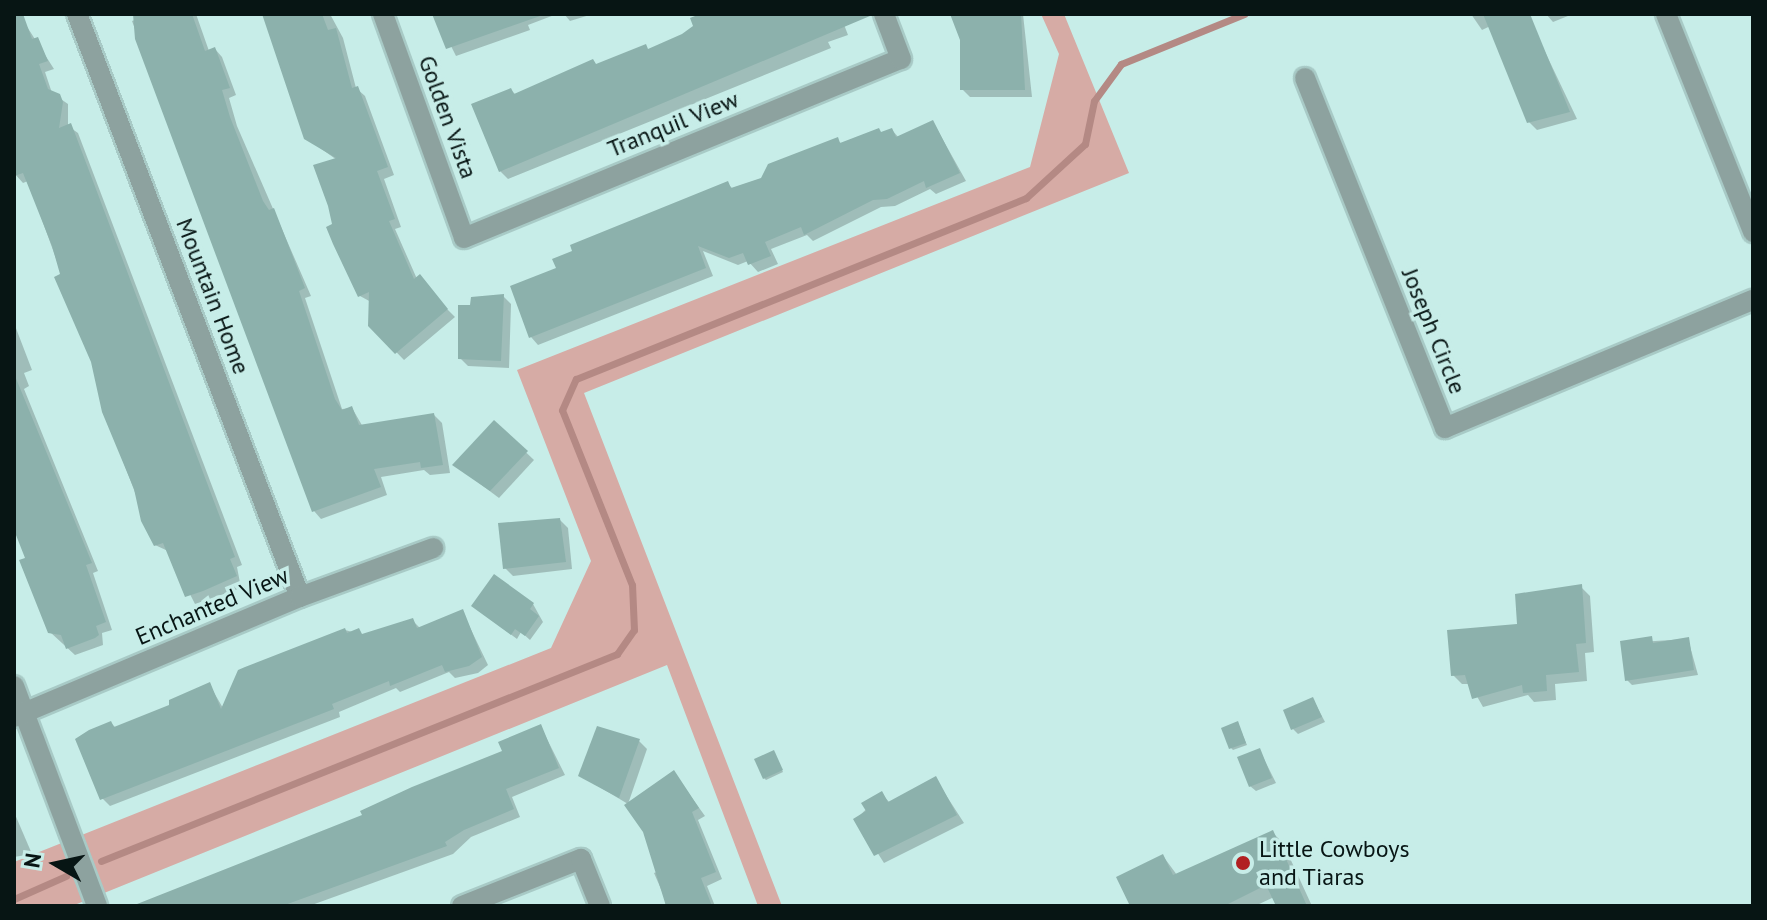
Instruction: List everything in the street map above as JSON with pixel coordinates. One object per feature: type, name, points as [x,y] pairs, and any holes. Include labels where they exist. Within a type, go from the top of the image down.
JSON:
[{"type":"street","name":"Mountain Home","points":[[77,14],[300,597]]},
{"type":"street","name":"Golden Vista","points":[[383,14],[464,238]]},
{"type":"street","name":"Tranquil View","points":[[464,238],[901,59],[884,14]]},
{"type":"street","points":[[1666,14],[1753,232]]},
{"type":"street","name":"Joseph Circle","points":[[1305,78],[1445,428],[1753,300]]},
{"type":"street","name":"Enchanted View","points":[[19,715],[300,597],[433,548]]},
{"type":"street","points":[[14,686],[19,715],[97,906]]},
{"type":"street","points":[[462,906],[581,859],[600,906]]},
{"type":"shaded area","points":[[1041,14],[1064,14],[1129,173],[584,393],[782,906],[758,906],[667,665],[72,906],[14,906],[14,862],[551,648],[591,561],[517,370],[1030,167],[1059,54]]},
{"type":"building","points":[[14,14],[23,14],[32,39],[38,37],[48,61],[39,64],[48,89],[60,94],[63,102],[59,128],[71,123],[235,557],[230,559],[237,576],[185,597],[163,543],[154,546],[141,521],[134,489],[102,412],[91,362],[54,277],[60,274],[52,246],[23,173],[14,176]]},
{"type":"building","points":[[133,14],[192,14],[205,51],[215,47],[230,88],[222,90],[230,117],[263,201],[269,210],[274,208],[305,288],[299,291],[335,399],[342,410],[352,406],[359,425],[434,413],[443,465],[421,468],[420,462],[374,469],[381,487],[312,512],[135,39]]},
{"type":"building","points":[[262,14],[322,14],[328,30],[336,28],[352,88],[358,86],[388,167],[377,171],[395,219],[389,221],[414,279],[420,274],[448,309],[395,354],[368,326],[369,292],[358,297],[326,227],[332,224],[313,165],[336,158],[304,139]]},
{"type":"building","points":[[432,14],[543,14],[543,15],[446,49]]},
{"type":"building","points":[[700,14],[870,16],[499,172],[471,104],[511,88],[514,94],[593,59],[596,64],[646,44],[648,49],[682,34],[693,26],[690,18]]},
{"type":"building","points":[[950,14],[1021,14],[1025,90],[960,90],[960,40]]},
{"type":"building","points":[[1483,14],[1530,14],[1570,112],[1527,123]]},
{"type":"building","points":[[933,120],[960,173],[926,188],[924,181],[887,199],[873,200],[804,235],[801,227],[765,242],[771,256],[748,265],[743,253],[729,258],[698,246],[706,268],[529,338],[510,286],[556,268],[552,259],[572,251],[570,245],[728,181],[731,188],[761,178],[768,164],[838,137],[840,143],[879,128],[881,132],[892,128],[896,137]]},
{"type":"building","points":[[504,294],[501,361],[458,359],[458,305],[470,305],[471,297]]},
{"type":"building","points":[[15,376],[92,563],[86,565],[106,622],[96,626],[99,635],[95,638],[66,649],[61,635],[48,633],[19,560],[25,558],[14,530]]},
{"type":"building","points":[[494,420],[528,451],[490,491],[452,465]]},
{"type":"building","points":[[560,518],[566,562],[503,569],[498,523]]},
{"type":"building","points":[[494,574],[534,603],[530,609],[539,616],[525,636],[515,629],[511,635],[471,606]]},
{"type":"building","points":[[1582,584],[1586,643],[1576,644],[1579,672],[1546,675],[1547,691],[1523,693],[1522,685],[1472,699],[1465,675],[1451,676],[1447,630],[1517,624],[1515,594]]},
{"type":"building","points":[[463,609],[482,657],[469,666],[445,672],[442,665],[390,686],[389,681],[332,704],[334,709],[100,800],[75,739],[89,730],[111,721],[114,727],[169,705],[169,700],[210,682],[221,709],[238,670],[245,667],[345,628],[347,633],[359,628],[362,634],[413,618],[417,628]]},
{"type":"building","points":[[1652,636],[1653,643],[1689,637],[1694,670],[1625,681],[1620,641]]},
{"type":"building","points":[[1313,697],[1322,717],[1291,730],[1283,710]]},
{"type":"building","points":[[1238,721],[1246,743],[1229,749],[1221,728]]},
{"type":"building","points":[[541,724],[559,768],[506,789],[514,809],[464,830],[445,842],[447,846],[282,906],[132,906],[362,815],[360,811],[412,787],[502,751],[498,742]]},
{"type":"building","points":[[597,726],[640,739],[619,798],[578,776]]},
{"type":"building","points":[[1260,748],[1272,778],[1249,787],[1237,757]]},
{"type":"building","points":[[774,750],[783,770],[763,779],[754,759]]},
{"type":"building","points":[[674,770],[699,808],[692,812],[716,872],[701,878],[712,906],[666,906],[643,832],[624,805]]},
{"type":"building","points":[[936,776],[957,815],[874,856],[853,819],[866,811],[861,803],[882,791],[888,802]]},
{"type":"building","name":"Little Cowboys and Tiaras","points":[[1273,830],[1307,906],[1276,906],[1266,885],[1224,906],[1130,906],[1116,877],[1163,854],[1173,875]]},
{"type":"waterway","points":[[101,861],[617,654],[634,630],[632,585],[562,410],[576,379],[1026,198],[1085,144],[1094,101],[1121,64],[1244,14]]},
{"type":"waterway","points":[[14,899],[66,876]]},
{"type":"place","name":"Little Cowboys and Tiaras","points":[[1243,863]]}]
